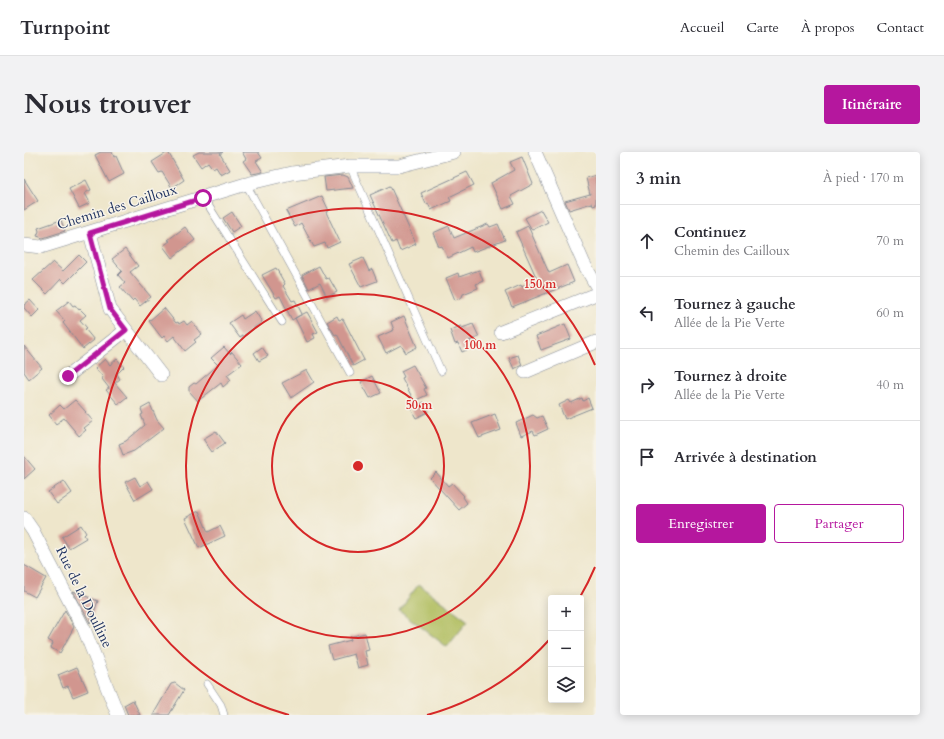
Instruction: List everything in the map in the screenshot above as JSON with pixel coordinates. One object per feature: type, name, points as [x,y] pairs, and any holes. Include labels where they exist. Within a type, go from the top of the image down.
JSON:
[{"type":"street","name":"Chemin des Cailloux","points":[[24,245],[41,247],[246,184],[292,173],[350,166],[399,166],[429,155],[454,152]]},
{"type":"street","points":[[535,152],[584,264],[596,285]]},
{"type":"street","points":[[90,233],[110,309],[161,375]]},
{"type":"street","points":[[501,332],[596,294]]},
{"type":"street","points":[[68,376],[126,330]]},
{"type":"street","points":[[525,372],[596,342]]},
{"type":"street","name":"Rue de la Doulline","points":[[24,518],[33,531],[84,629],[118,715]]},
{"type":"lane","points":[[350,166],[441,371]]},
{"type":"lane","points":[[246,184],[350,372]]},
{"type":"lane","points":[[203,198],[282,322]]},
{"type":"lane","points":[[207,684],[221,705],[224,715]]},
{"type":"green space","points":[[419,584],[468,621],[447,647],[399,610]]},
{"type":"building","points":[[101,152],[112,152],[114,157],[116,156],[124,174],[109,182],[95,155]]},
{"type":"building","points":[[168,152],[184,180],[172,188],[162,172],[159,173],[152,162]]},
{"type":"building","points":[[199,152],[223,152],[220,154],[230,170],[221,175],[216,167],[213,169],[208,162],[201,167],[193,155]]},
{"type":"building","points":[[242,152],[258,152],[262,158],[256,161],[263,172],[252,174],[243,161],[246,159]]},
{"type":"building","points":[[522,157],[533,184],[511,196],[515,204],[503,209],[491,183],[514,170],[510,162]]},
{"type":"building","points":[[467,172],[474,185],[449,197],[451,201],[431,210],[428,203],[426,204],[421,193]]},
{"type":"building","points":[[343,175],[348,177],[353,188],[326,191],[324,177]]},
{"type":"building","points":[[596,175],[596,205],[593,206],[592,203],[569,210],[565,201],[590,194],[586,178]]},
{"type":"building","points":[[24,179],[38,201],[24,210]]},
{"type":"building","points":[[86,180],[91,190],[85,193],[90,203],[79,208],[69,189]]},
{"type":"building","points":[[390,186],[416,244],[400,251],[396,241],[392,243],[370,195]]},
{"type":"building","points":[[322,196],[329,211],[326,212],[340,242],[327,248],[325,243],[314,247],[301,223],[295,227],[286,211]]},
{"type":"building","points":[[541,210],[548,222],[532,230],[525,218]]},
{"type":"building","points":[[232,212],[241,226],[232,232],[223,218]]},
{"type":"building","points":[[61,220],[65,231],[43,238],[37,236],[39,231],[38,228]]},
{"type":"building","points":[[488,224],[490,227],[498,224],[505,240],[473,252],[471,247],[448,258],[442,246],[439,247],[433,233],[449,226],[454,238]]},
{"type":"building","points":[[528,226],[549,273],[567,265],[574,282],[512,307],[505,292],[521,285],[522,287],[537,279],[516,232]]},
{"type":"building","points":[[185,227],[195,240],[172,258],[163,246],[170,241],[168,240]]},
{"type":"building","points":[[125,249],[138,266],[130,272],[151,297],[140,306],[134,299],[132,301],[120,287],[125,283],[118,275],[122,271],[112,259]]},
{"type":"building","points":[[79,255],[86,262],[65,283],[61,279],[47,294],[33,280],[53,262],[63,271]]},
{"type":"building","points":[[363,258],[369,271],[372,269],[377,281],[361,287],[349,264]]},
{"type":"building","points":[[319,266],[326,279],[329,278],[337,292],[327,297],[320,283],[309,289],[302,275]]},
{"type":"building","points":[[276,268],[285,284],[283,286],[292,301],[295,300],[302,314],[292,320],[280,296],[276,298],[262,275]]},
{"type":"building","points":[[479,270],[483,281],[476,284],[478,288],[463,294],[462,297],[455,300],[446,278],[458,273],[459,277]]},
{"type":"building","points":[[30,300],[39,310],[32,317],[24,308],[24,305]]},
{"type":"building","points":[[69,301],[73,306],[75,305],[86,315],[80,320],[94,340],[83,349],[63,323],[65,321],[56,311]]},
{"type":"building","points":[[164,308],[176,323],[178,322],[179,324],[184,321],[187,325],[192,321],[202,334],[194,340],[196,342],[185,351],[174,336],[168,341],[164,336],[162,338],[149,321]]},
{"type":"building","points":[[255,311],[262,322],[240,338],[229,323],[241,315],[243,319]]},
{"type":"building","points":[[307,312],[318,332],[313,334],[315,338],[307,342],[295,318]]},
{"type":"building","points":[[337,316],[339,320],[343,319],[364,360],[353,366],[337,334],[335,335],[327,322]]},
{"type":"building","points":[[404,316],[417,347],[406,353],[401,345],[386,353],[378,337],[394,330],[391,322]]},
{"type":"building","points":[[473,324],[479,337],[469,341],[471,348],[462,352],[458,343],[455,344],[450,330]]},
{"type":"building","points":[[565,324],[571,339],[541,350],[536,336]]},
{"type":"building","points":[[24,346],[42,368],[29,379],[24,372]]},
{"type":"building","points":[[224,347],[230,354],[232,352],[242,364],[227,375],[231,380],[223,387],[221,383],[198,401],[189,391],[189,387],[194,383],[196,384],[218,365],[211,358]]},
{"type":"building","points":[[262,347],[268,356],[259,361],[254,353]]},
{"type":"building","points":[[518,355],[522,365],[514,369],[509,358]]},
{"type":"building","points":[[105,359],[110,365],[117,359],[124,367],[117,374],[120,379],[115,383],[127,397],[118,404],[106,390],[109,388],[102,379],[103,377],[95,368]]},
{"type":"building","points":[[413,365],[426,388],[424,389],[427,395],[414,401],[402,378],[404,377],[401,371]]},
{"type":"building","points":[[307,370],[314,382],[291,398],[282,383]]},
{"type":"building","points":[[372,376],[381,393],[370,398],[361,382]]},
{"type":"building","points":[[582,398],[583,401],[588,398],[592,408],[565,419],[559,405],[569,400],[571,403]]},
{"type":"building","points":[[75,400],[93,421],[84,428],[86,430],[79,436],[64,418],[56,424],[49,415],[60,405],[64,409]]},
{"type":"building","points":[[424,402],[428,412],[416,418],[411,409]]},
{"type":"building","points":[[150,404],[157,420],[164,428],[134,451],[123,455],[119,444],[126,441],[145,425],[141,415],[143,414],[141,409]]},
{"type":"building","points":[[495,414],[501,430],[479,438],[472,423]]},
{"type":"building","points":[[533,415],[537,418],[542,416],[548,429],[535,435],[533,431],[521,436],[516,423]]},
{"type":"building","points":[[216,431],[225,443],[212,452],[203,439]]},
{"type":"building","points":[[24,456],[35,469],[24,479]]},
{"type":"building","points":[[436,472],[448,486],[452,483],[464,496],[463,497],[467,503],[459,510],[430,478]]},
{"type":"building","points":[[135,477],[140,486],[148,481],[153,489],[135,500],[125,482]]},
{"type":"building","points":[[64,481],[72,493],[57,504],[48,492]]},
{"type":"building","points":[[199,511],[208,532],[220,526],[225,536],[199,548],[185,518]]},
{"type":"building","points":[[81,525],[86,533],[84,535],[86,538],[69,548],[62,537]]},
{"type":"building","points":[[24,565],[46,578],[35,597],[24,591]]},
{"type":"building","points":[[73,591],[98,601],[90,623]]},
{"type":"building","points":[[65,610],[74,627],[60,653],[51,648],[53,643],[48,640]]},
{"type":"building","points":[[365,633],[369,650],[365,651],[368,665],[358,668],[354,654],[332,660],[328,646],[351,640],[350,637]]},
{"type":"building","points":[[77,667],[88,691],[73,697],[68,686],[63,688],[58,675]]},
{"type":"building","points":[[175,683],[184,690],[169,715],[153,715],[171,684]]},
{"type":"building","points":[[133,700],[140,715],[128,715],[124,705]]},
{"type":"route","points":[[68,376],[126,330],[110,309],[90,233],[203,198]]}]
